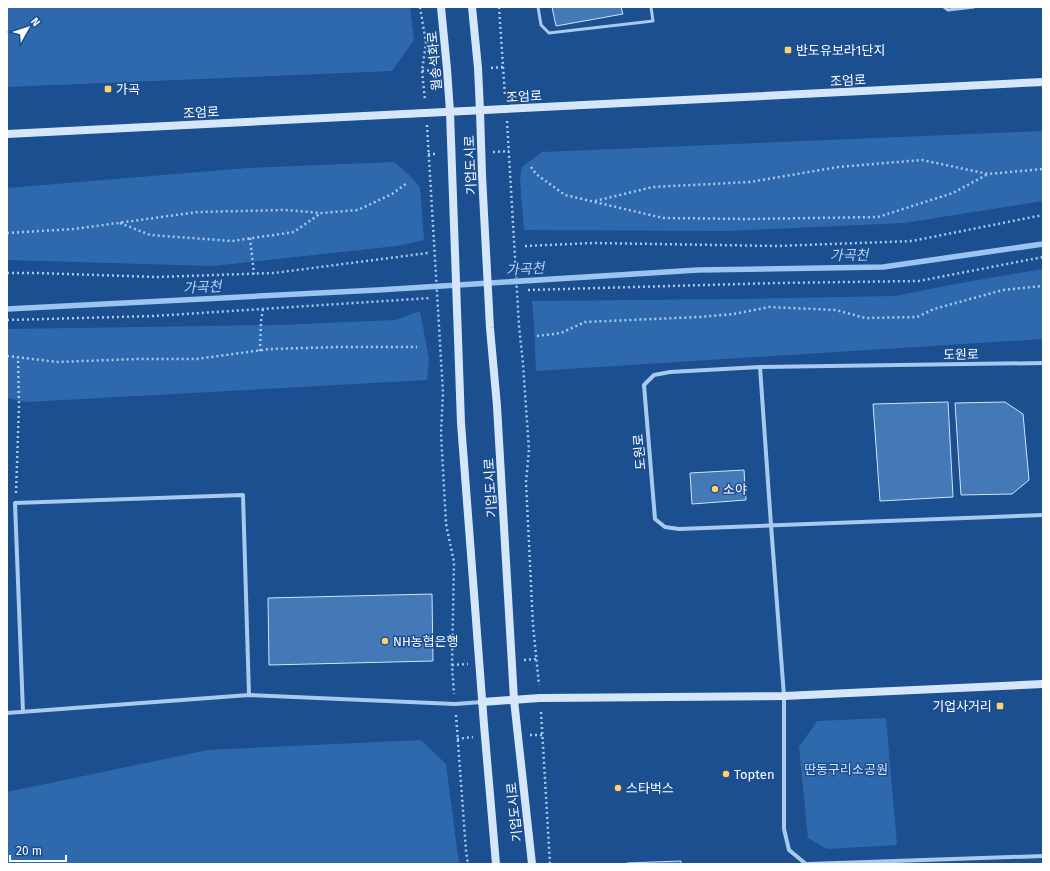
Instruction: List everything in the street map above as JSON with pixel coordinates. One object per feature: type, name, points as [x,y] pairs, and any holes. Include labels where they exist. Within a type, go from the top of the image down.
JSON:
[{"type":"street","name":"월송석화로","points":[[441,7],[450,112]]},
{"type":"street","points":[[472,7],[478,68],[480,111]]},
{"type":"street","name":"조엄로","points":[[7,134],[1043,82]]},
{"type":"street","name":"기업도시로","points":[[480,111],[490,328],[497,406],[514,700],[532,864]]},
{"type":"street","name":"기업도시로","points":[[450,112],[460,423],[496,864]]},
{"type":"street","name":"도원로","points":[[1043,363],[760,367],[670,372],[654,375],[644,385],[655,519],[665,527],[679,529],[1043,515]]},
{"type":"street","points":[[760,367],[770,526],[784,696],[784,829],[789,850],[807,864],[1043,856]]},
{"type":"street","points":[[23,712],[15,503],[243,495],[249,695]]},
{"type":"street","points":[[7,713],[249,695],[455,704],[540,698],[784,696],[1043,684]]},
{"type":"lane","points":[[538,7],[541,25],[549,33],[653,21],[651,7]]},
{"type":"lane","points":[[944,7],[948,10],[974,7]]},
{"type":"path","points":[[420,7],[426,43],[422,71],[447,69]]},
{"type":"path","points":[[478,68],[503,67],[499,7]]},
{"type":"path","points":[[509,151],[519,326],[529,450],[526,482],[536,659]]},
{"type":"path","points":[[428,154],[443,393],[440,433],[446,524],[454,562],[452,665]]},
{"type":"path","points":[[592,202],[653,187],[750,182],[838,167],[922,160],[988,174],[1043,169]]},
{"type":"path","points":[[530,167],[536,174],[565,195],[663,218],[750,219],[878,217],[953,193],[988,174]]},
{"type":"path","points":[[7,233],[74,229],[198,212],[286,210],[321,214],[358,210],[392,194],[407,183]]},
{"type":"path","points":[[119,223],[150,235],[232,241],[294,232],[321,214]]},
{"type":"path","points":[[525,246],[593,243],[778,246],[912,242],[1043,215]]},
{"type":"path","points":[[250,238],[254,274]]},
{"type":"path","points":[[7,273],[157,278],[254,274],[274,273],[428,253]]},
{"type":"path","points":[[528,290],[777,283],[919,281],[1043,257]]},
{"type":"path","points":[[537,336],[561,333],[585,322],[616,322],[698,317],[734,314],[769,307],[836,310],[865,318],[917,317],[934,309],[1003,290],[1043,286]]},
{"type":"path","points":[[7,320],[154,316],[431,298]]},
{"type":"path","points":[[260,351],[263,309]]},
{"type":"path","points":[[7,356],[58,362],[137,359],[196,359],[260,351],[340,347],[417,347]]},
{"type":"path","points":[[15,503],[19,405],[18,357]]},
{"type":"path","points":[[542,735],[550,864]]},
{"type":"path","points":[[457,739],[468,864]]},
{"type":"green space","points":[[7,7],[410,7],[414,40],[392,71],[7,87]]},
{"type":"green space","points":[[1043,131],[1043,201],[904,223],[728,231],[524,230],[520,180],[522,167],[542,152]]},
{"type":"green space","points":[[394,162],[420,187],[424,240],[397,246],[213,266],[7,260],[7,188],[247,168]]},
{"type":"green space","points":[[1043,269],[1043,339],[536,371],[532,301],[895,296]]},
{"type":"green space","points":[[420,311],[429,359],[427,380],[27,402],[7,398],[7,329],[278,325],[396,320]]},
{"type":"green space","name":"딴동구리소공원","points":[[886,718],[897,845],[827,849],[808,838],[799,747],[817,721]]},
{"type":"green space","points":[[421,740],[446,764],[459,864],[7,864],[7,792],[208,750]]},
{"type":"building","points":[[552,7],[621,7],[623,14],[556,26]]},
{"type":"building","points":[[948,402],[953,497],[880,501],[873,404]]},
{"type":"building","points":[[1005,402],[1023,414],[1029,480],[1012,494],[961,495],[955,403]]},
{"type":"building","points":[[744,470],[746,500],[692,504],[690,473]]},
{"type":"building","points":[[432,594],[433,661],[269,665],[268,598]]},
{"type":"building","points":[[681,861],[681,864],[627,864],[627,863]]},
{"type":"waterway","name":"가곡천","points":[[7,309],[378,290],[698,270],[883,267],[1043,244]]},
{"type":"place","name":"반도유보라1단지","points":[[788,50]]},
{"type":"place","name":"가곡","points":[[108,89]]},
{"type":"place","name":"소야","points":[[715,489]]},
{"type":"place","name":"NH농협은행","points":[[385,641]]},
{"type":"place","name":"기업사거리","points":[[1000,706]]},
{"type":"place","name":"Topten","points":[[726,774]]},
{"type":"place","name":"스타벅스","points":[[618,788]]}]
